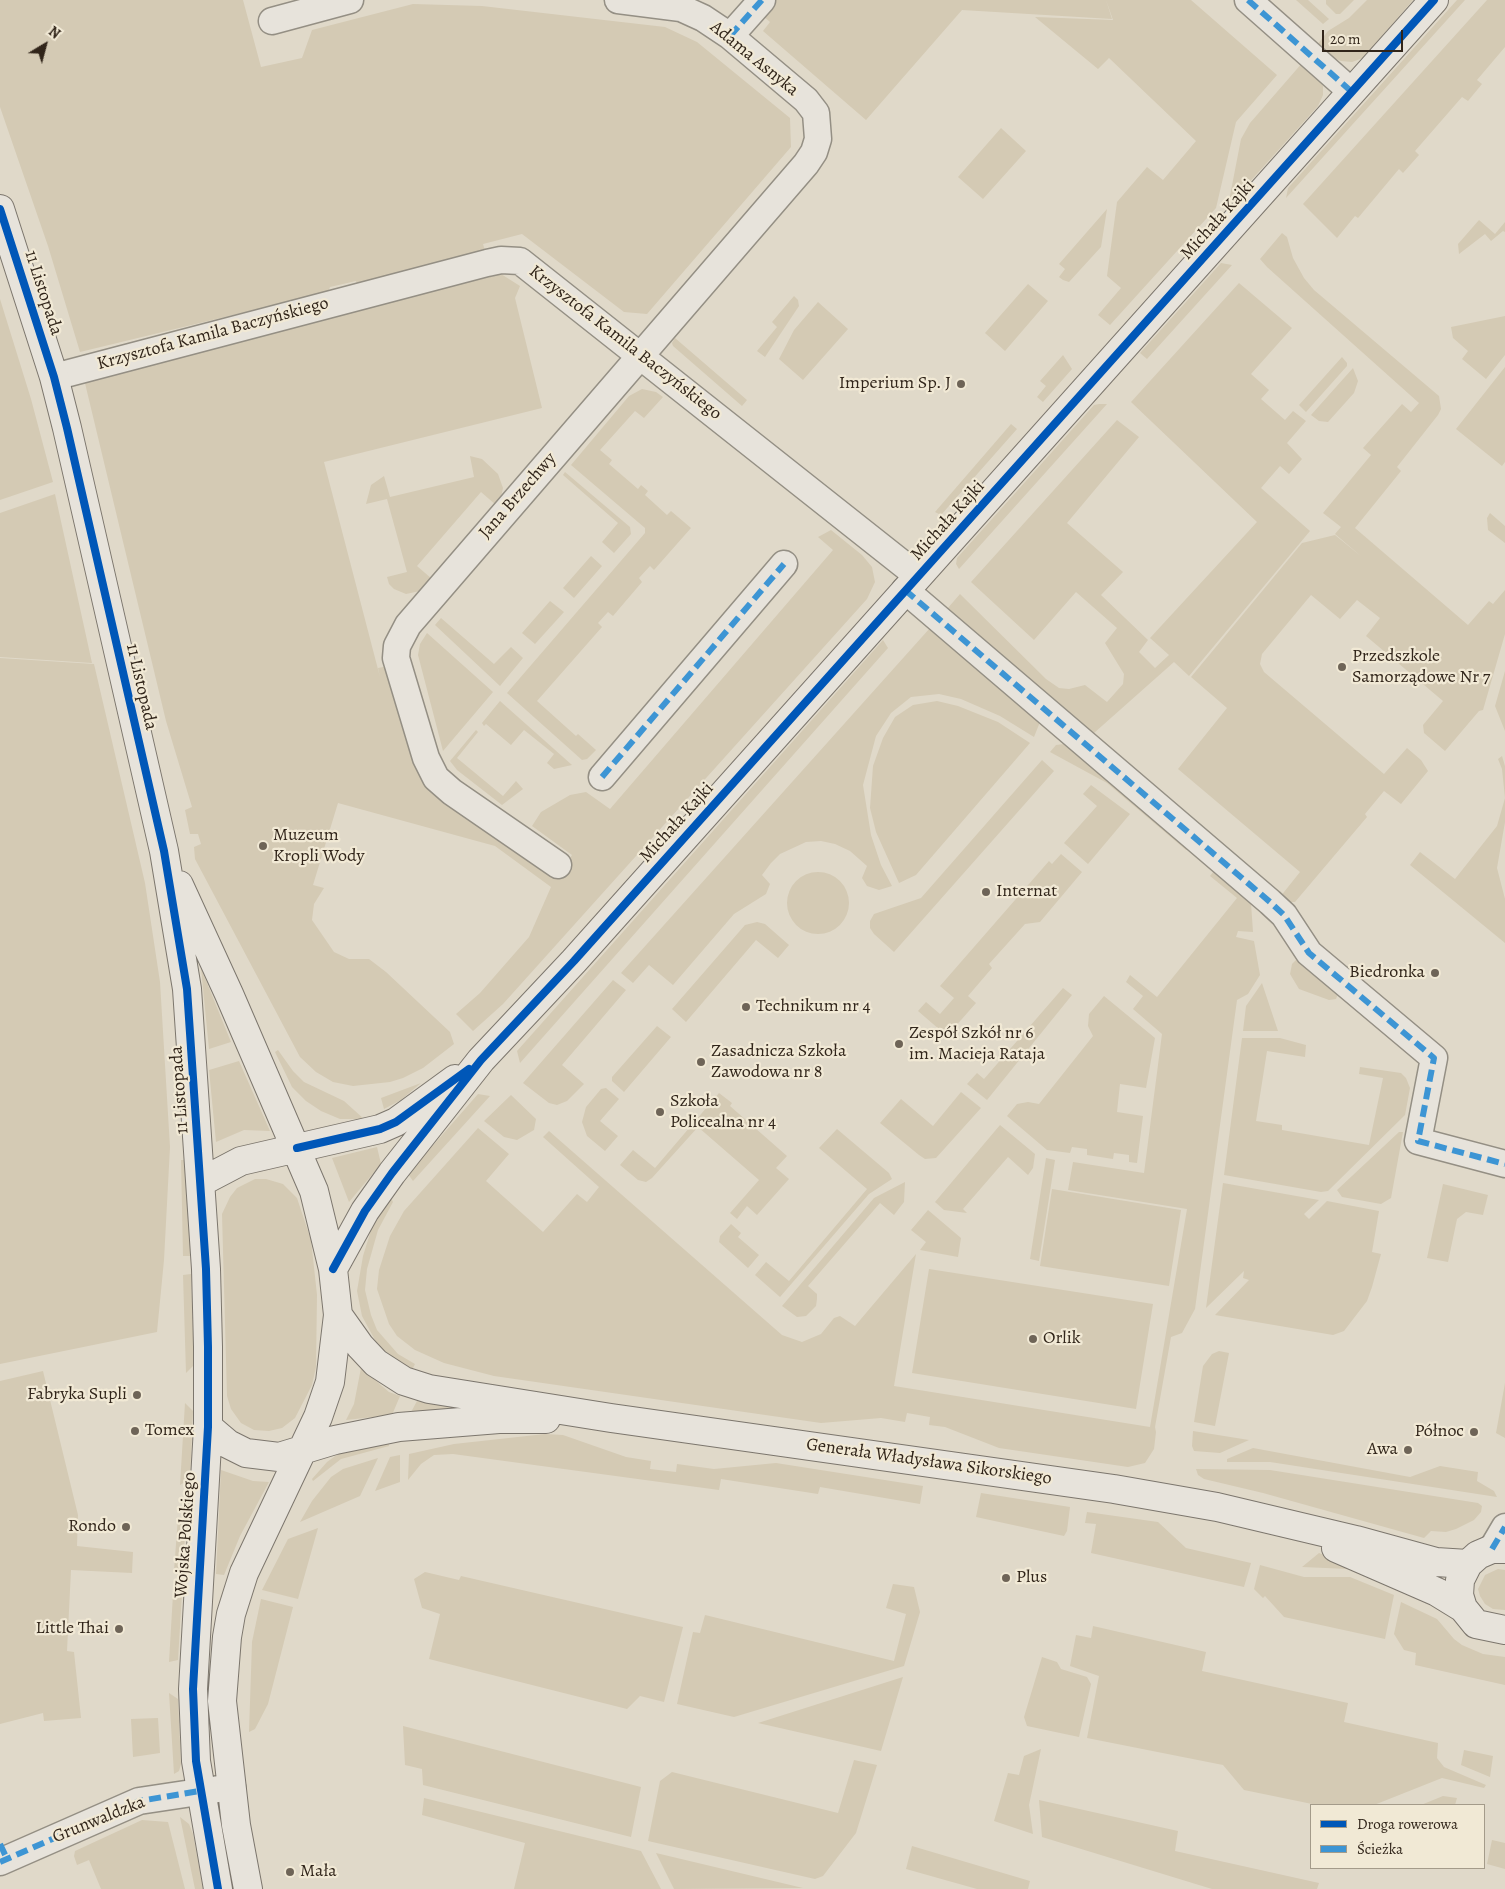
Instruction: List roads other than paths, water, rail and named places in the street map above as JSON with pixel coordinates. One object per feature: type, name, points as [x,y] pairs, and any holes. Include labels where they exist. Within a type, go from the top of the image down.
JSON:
[{"type":"street","points":[[272,20],[350,0]]},
{"type":"street","name":"Adama Asnyka","points":[[618,0],[681,8],[703,18],[730,36],[806,100],[816,113],[818,124]]},
{"type":"street","points":[[730,36],[762,0]]},
{"type":"street","points":[[1248,0],[1352,92]]},
{"type":"street","name":"Michała Kajki","points":[[333,1269],[365,1211],[392,1173],[481,1060],[536,1003],[1434,0]]},
{"type":"street","name":"Jana Brzechwy","points":[[558,865],[452,792],[436,778],[426,758],[396,658],[397,646],[408,625],[806,164],[818,139],[818,124]]},
{"type":"street","name":"11 Listopada","points":[[0,209],[54,377],[164,852],[187,988],[201,1182]]},
{"type":"street","name":"Krzysztofa Kamila Baczyńskiego","points":[[54,377],[500,260],[520,261],[529,266],[640,354],[912,584],[1284,915],[1309,953],[1434,1058],[1418,1141],[1505,1164]]},
{"type":"street","points":[[602,777],[784,564]]},
{"type":"street","name":"11 Listopada","points":[[164,852],[297,1148]]},
{"type":"street","name":"Michała Kajki","points":[[201,1182],[241,1161],[380,1129],[396,1122],[481,1060]]},
{"type":"street","points":[[248,1889],[232,1787],[222,1702],[231,1614],[251,1558],[318,1417],[330,1382],[338,1315],[333,1269],[322,1214],[297,1148]]},
{"type":"street","name":"Wojska Polskiego","points":[[201,1182],[207,1298],[208,1427],[193,1665],[196,1761],[218,1889]]},
{"type":"street","name":"Generała Władysława Sikorskiego","points":[[338,1315],[360,1346],[376,1363],[392,1375],[428,1388],[611,1418],[1104,1487],[1246,1514],[1356,1540],[1436,1562],[1468,1564]]},
{"type":"street","name":"Generała Władysława Sikorskiego","points":[[208,1427],[228,1444],[246,1453],[279,1457],[335,1440],[399,1427],[499,1419],[611,1418]]},
{"type":"street","name":"Generała Władysława Sikorskiego","points":[[1246,1514],[1307,1535],[1437,1592],[1463,1608],[1476,1624],[1505,1630]]},
{"type":"street","points":[[1463,1608],[1459,1595],[1460,1580],[1468,1564],[1478,1555],[1501,1542]]},
{"type":"street","name":"Grunwaldzka","points":[[2,1855],[139,1801],[232,1787]]},
{"type":"place","name":"Imperium Sp. J","points":[[961,384]]},
{"type":"place","name":"Przedszkole Samorządowe Nr 7","points":[[1342,667]]},
{"type":"place","name":"Muzeum Kropli Wody","points":[[263,846]]},
{"type":"place","name":"Internat","points":[[986,892]]},
{"type":"place","name":"Biedronka","points":[[1435,973]]},
{"type":"place","name":"Technikum nr 4","points":[[746,1007]]},
{"type":"place","name":"Zespół Szkół nr 6 im. Macieja Rataja","points":[[899,1044]]},
{"type":"place","name":"Zasadnicza Szkoła Zawodowa nr 8","points":[[701,1062]]},
{"type":"place","name":"Szkoła Policealna nr 4","points":[[660,1112]]},
{"type":"place","name":"Orlik","points":[[1033,1339]]},
{"type":"place","name":"Fabryka Supli","points":[[137,1395]]},
{"type":"place","name":"Tomex","points":[[135,1431]]},
{"type":"place","name":"Północ","points":[[1474,1432]]},
{"type":"place","name":"Awa","points":[[1408,1450]]},
{"type":"place","name":"Rondo","points":[[126,1527]]},
{"type":"place","name":"Plus","points":[[1006,1578]]},
{"type":"place","name":"Little Thai","points":[[119,1629]]},
{"type":"place","name":"Mała","points":[[290,1872]]}]
